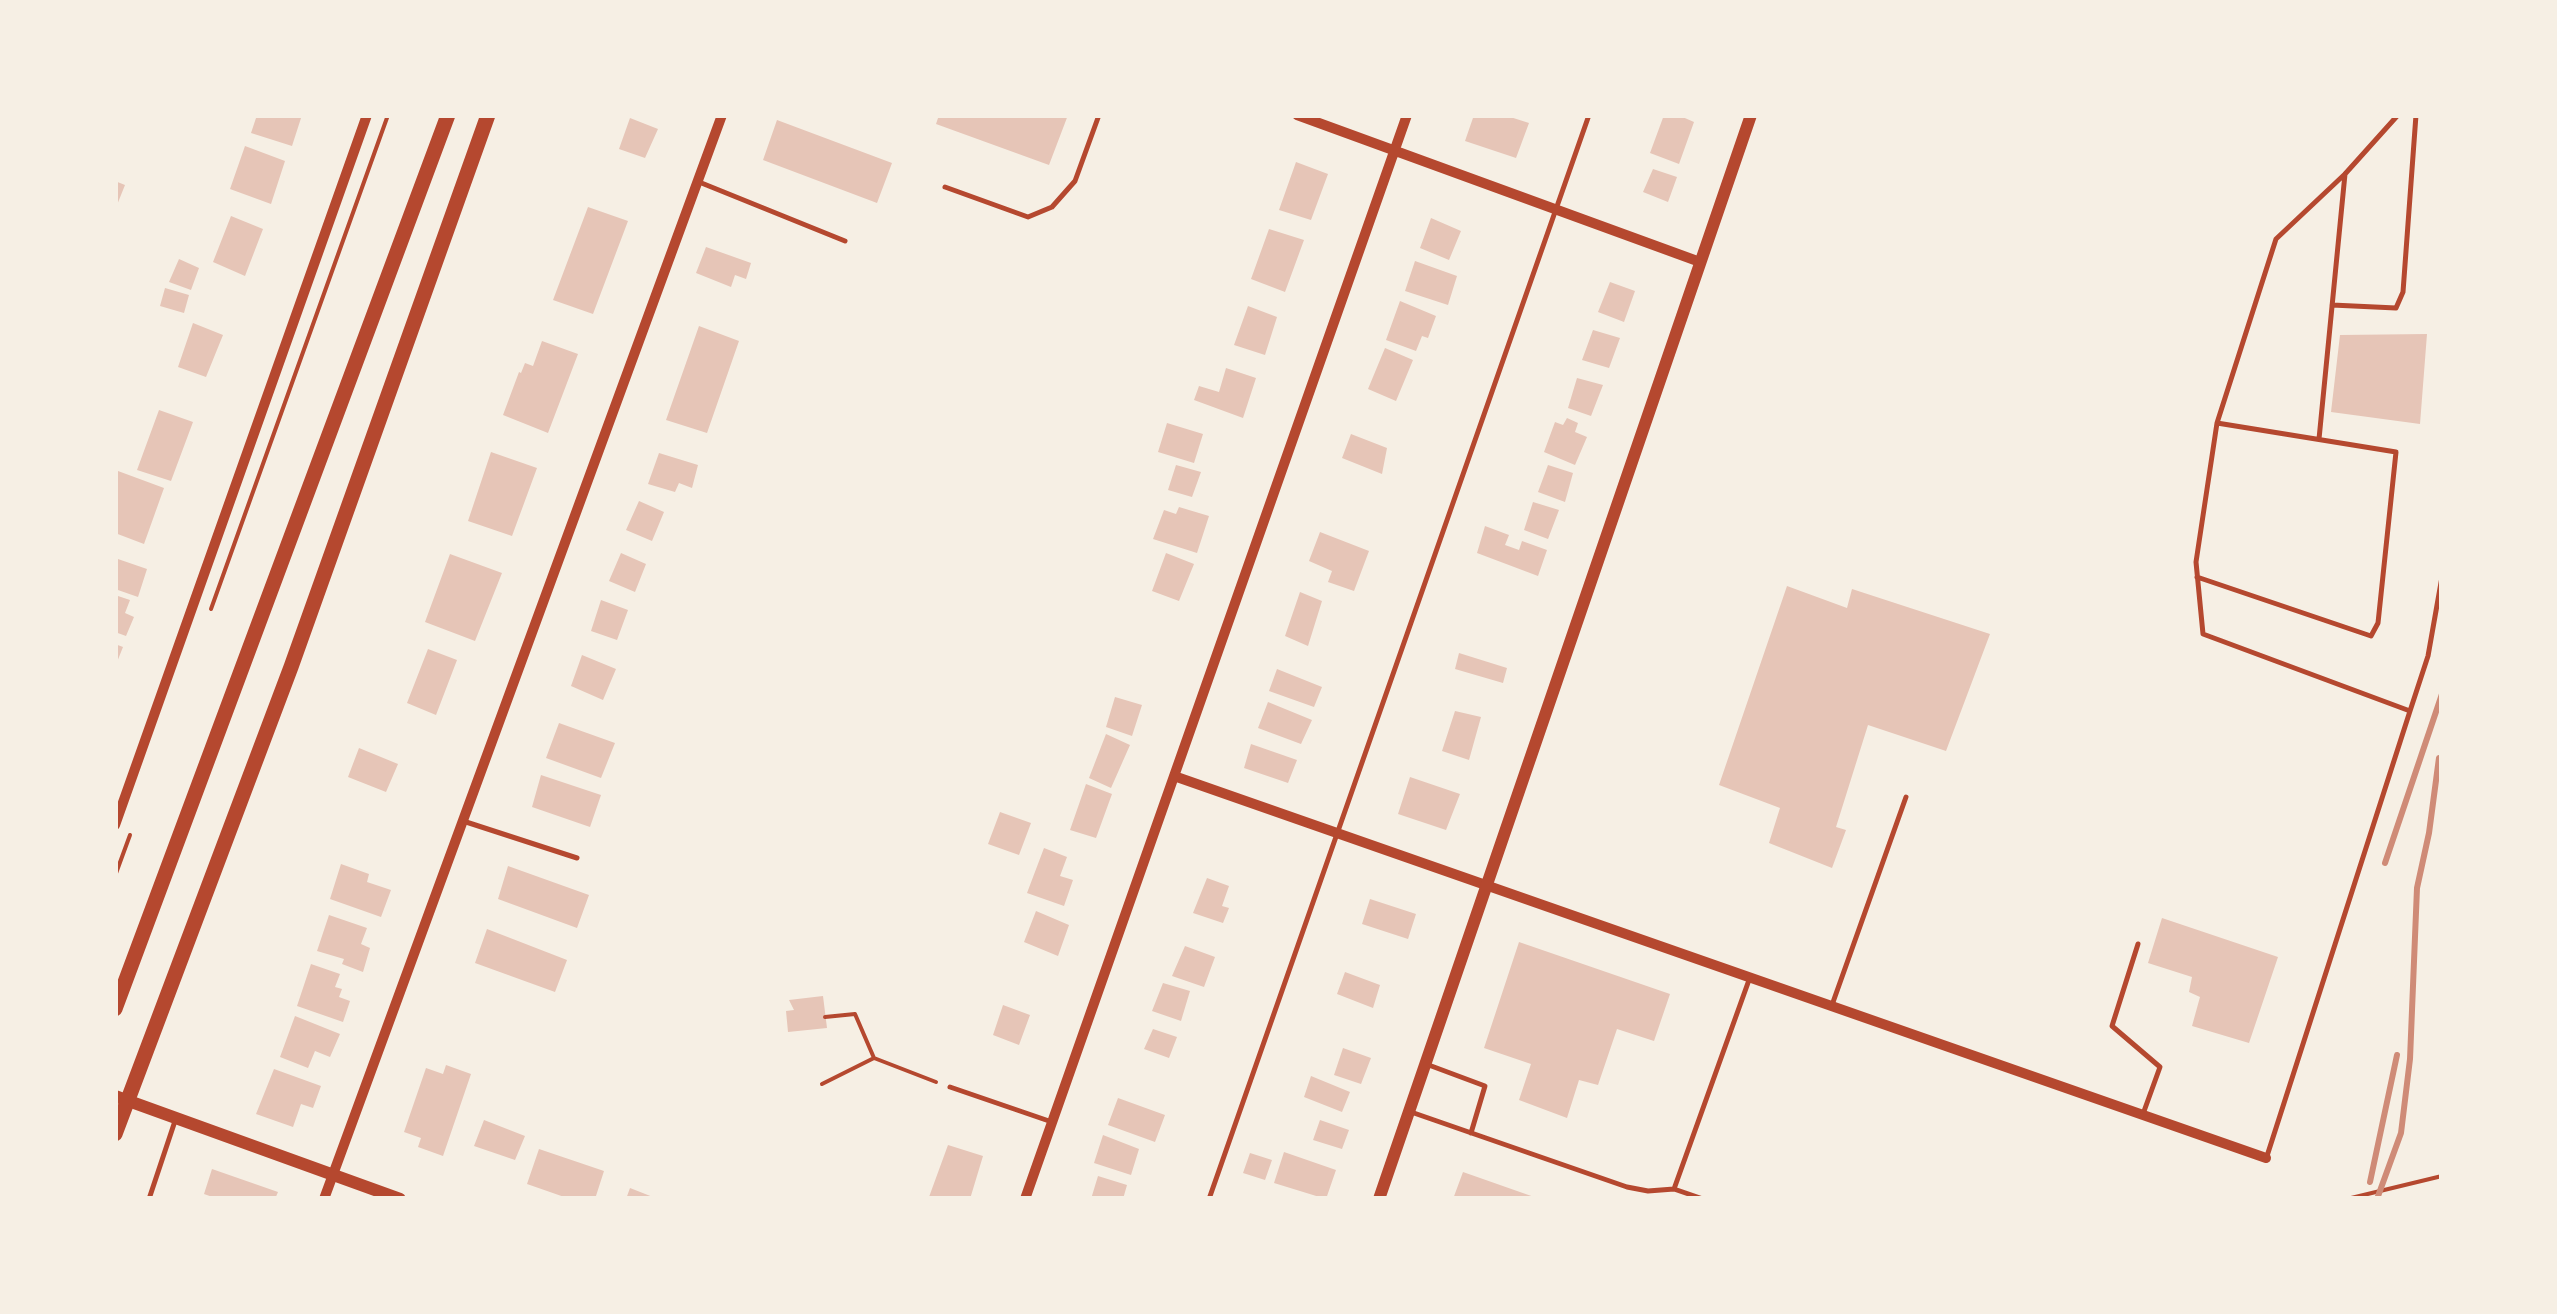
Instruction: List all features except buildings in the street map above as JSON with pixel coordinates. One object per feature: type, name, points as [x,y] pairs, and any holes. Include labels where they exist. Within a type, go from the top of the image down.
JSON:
[{"type":"main road","points":[[115,1009],[448,115]]},
{"type":"main road","points":[[115,1134],[121,1099],[298,649],[488,115]]},
{"type":"street","points":[[115,825],[367,115]]},
{"type":"street","points":[[324,1199],[722,115]]},
{"type":"street","points":[[1296,115],[1700,262]]},
{"type":"street","points":[[1025,1199],[1407,115]]},
{"type":"street","points":[[1379,1199],[1750,115]]},
{"type":"street","points":[[1174,776],[2266,1158]]},
{"type":"street","points":[[121,1099],[400,1199]]},
{"type":"lane","points":[[945,187],[1028,217],[1052,206],[1075,182],[1099,115]]},
{"type":"lane","points":[[1209,1199],[1588,115]]},
{"type":"lane","points":[[2398,115],[2276,240],[2217,423],[2196,562],[2204,634],[2410,711]]},
{"type":"lane","points":[[2332,305],[2396,308],[2403,292],[2416,115]]},
{"type":"lane","points":[[2318,439],[2344,174]]},
{"type":"lane","points":[[699,182],[844,240]]},
{"type":"lane","points":[[2198,577],[2370,636],[2378,623],[2396,452],[2217,423]]},
{"type":"lane","points":[[2266,1158],[2428,656],[2442,577]]},
{"type":"lane","points":[[1831,1008],[1906,797]]},
{"type":"lane","points":[[463,820],[577,858]]},
{"type":"lane","points":[[2138,944],[2112,1026],[2160,1068],[2142,1116]]},
{"type":"lane","points":[[1674,1189],[1750,979]]},
{"type":"lane","points":[[1425,1064],[1485,1086],[1471,1133]]},
{"type":"lane","points":[[950,1087],[1052,1122]]},
{"type":"lane","points":[[1408,1111],[1627,1188],[1674,1189],[1703,1199]]},
{"type":"lane","points":[[149,1199],[176,1118]]},
{"type":"path","points":[[209,614],[388,115]]},
{"type":"path","points":[[115,876],[133,825]]},
{"type":"path","points":[[825,1018],[855,1014],[874,1058],[950,1087]]},
{"type":"path","points":[[822,1084],[874,1058]]},
{"type":"path","points":[[2348,1199],[2442,1176]]},
{"type":"railway","points":[[2385,863],[2442,694]]},
{"type":"railway","points":[[2377,1199],[2401,1133],[2410,1059],[2417,888],[2439,758]]},
{"type":"railway","points":[[2370,1182],[2397,1055]]}]
